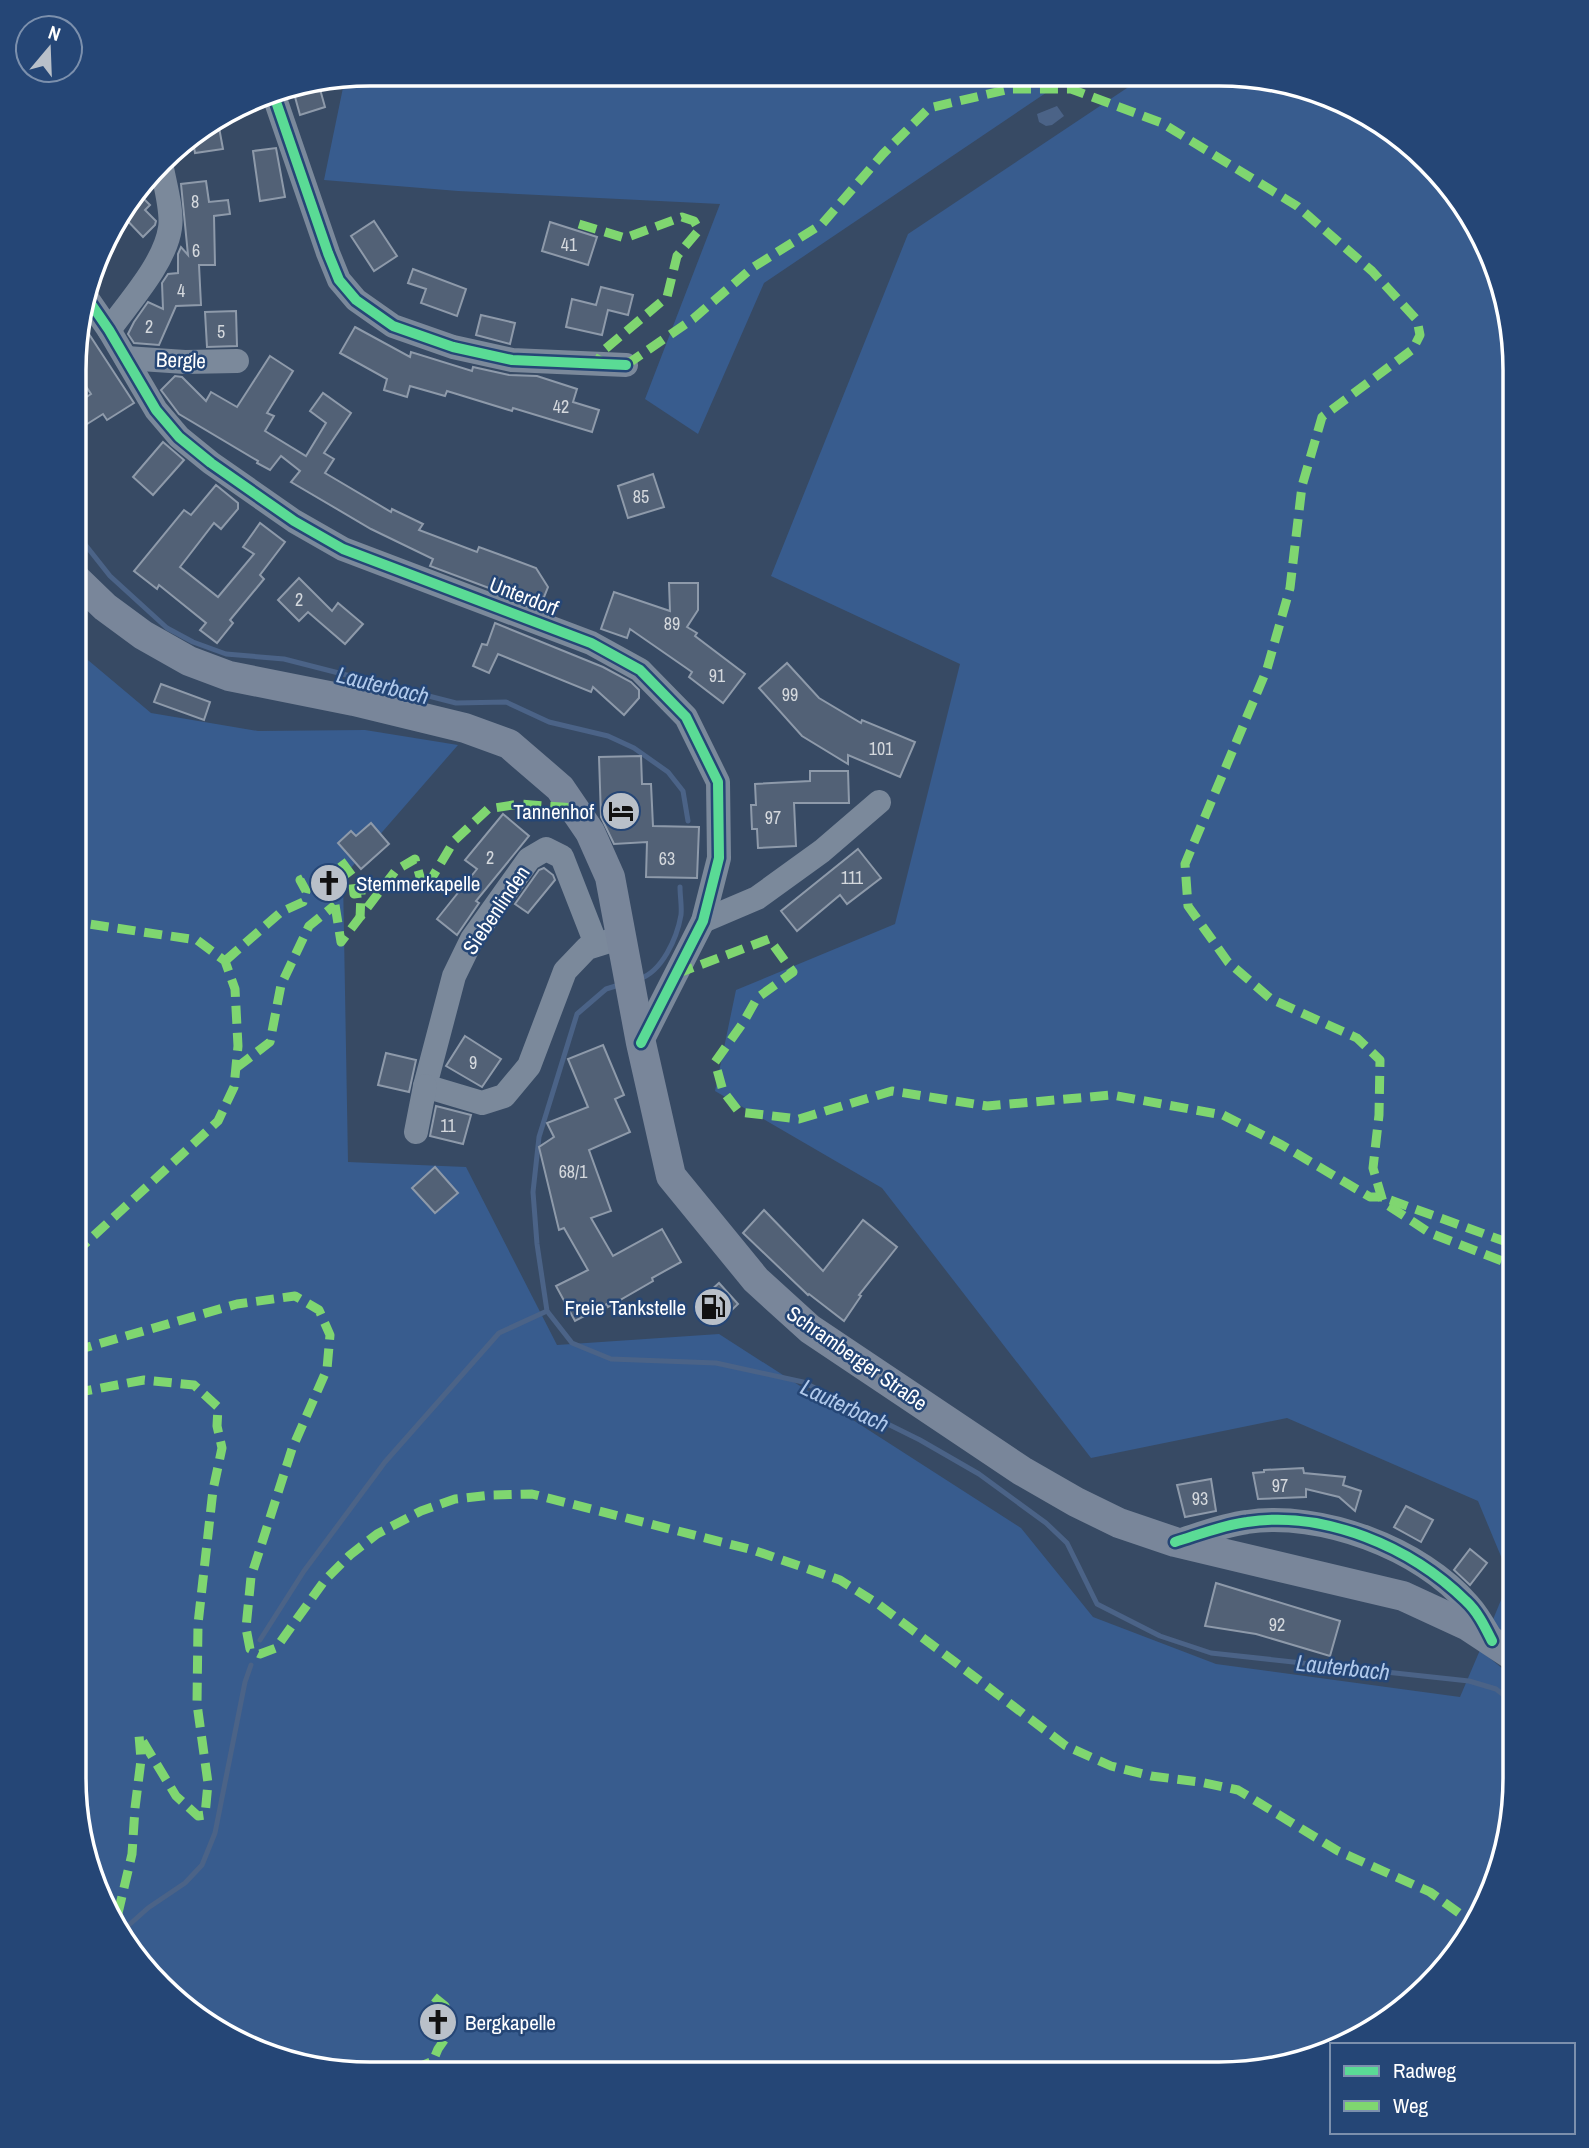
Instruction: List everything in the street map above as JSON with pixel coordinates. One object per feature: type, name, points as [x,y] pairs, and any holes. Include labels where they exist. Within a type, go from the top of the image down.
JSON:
[{"type":"main road","name":"Schramberger Straße","points":[[86,589],[105,607],[143,635],[189,661],[229,676],[354,701],[465,728],[509,744],[560,788],[590,832],[610,877],[615,948],[634,1000],[671,1177],[728,1248],[782,1305],[845,1354],[1022,1471],[1119,1523],[1175,1542],[1403,1596],[1439,1610],[1503,1648]]},
{"type":"street","points":[[276,102],[328,253],[340,280],[356,300],[393,326],[453,347],[512,360],[626,365]]},
{"type":"street","points":[[109,330],[148,275],[164,247],[171,226],[163,175]]},
{"type":"street","name":"Unterdorf","points":[[93,306],[156,410],[179,437],[211,463],[311,533],[343,549],[581,638],[640,670],[686,717],[718,782],[719,858],[703,921],[641,1043]]},
{"type":"street","name":"Bergle","points":[[126,358],[185,362],[237,361]]},
{"type":"street","points":[[703,921],[757,898],[822,851],[879,802]]},
{"type":"street","name":"Siebenlinden","points":[[416,1132],[425,1086],[454,976],[472,939],[529,859],[546,849],[562,856],[615,948]]},
{"type":"street","points":[[425,1086],[482,1103],[504,1096],[529,1066],[565,971],[587,948],[615,948]]},
{"type":"street","name":"Schramberger Straße","points":[[1175,1542],[1247,1522],[1281,1521],[1304,1521],[1375,1539],[1443,1581],[1468,1602],[1503,1648]]},
{"type":"shaded area","points":[[1056,86],[764,283],[698,434],[645,399],[720,204],[458,191],[324,180],[343,87]]},
{"type":"shaded area","points":[[1130,86],[1238,86],[1293,95],[1328,107],[1362,124],[1392,144],[1433,182],[1445,197],[1482,261],[1494,296],[1503,351],[1503,1561],[1478,1501],[1287,1418],[1091,1458],[882,1188],[715,1091],[736,990],[895,924],[960,664],[771,576],[908,234]]},
{"type":"shaded area","points":[[1057,106],[1064,116],[1052,125],[1046,126],[1039,122],[1037,114]]},
{"type":"shaded area","points":[[86,658],[151,713],[258,731],[365,730],[458,745],[343,877],[348,1162],[466,1167],[557,1345],[719,1334],[1021,1528],[1093,1617],[1216,1664],[1460,1697],[1480,1650],[1503,1669],[1503,1797],[1494,1852],[1482,1887],[1445,1951],[1407,1992],[1362,2024],[1328,2041],[1293,2053],[1238,2062],[351,2062],[296,2053],[261,2041],[227,2024],[197,2004],[156,1966],[115,1904],[95,1852],[86,1797]]},
{"type":"shaded area","points":[[1503,1595],[1503,1632],[1492,1622]]},
{"type":"building","points":[[320,90],[325,107],[300,115],[295,95]]},
{"type":"building","points":[[219,129],[223,149],[195,153],[194,147]]},
{"type":"building","points":[[276,148],[285,197],[260,201],[253,151]]},
{"type":"building","points":[[206,181],[209,202],[228,200],[230,214],[214,216],[215,265],[199,265],[201,305],[176,306],[159,345],[134,343],[128,334],[134,322],[148,302],[163,309],[162,283],[168,274],[178,273],[178,254],[181,247],[188,255],[181,184]]},
{"type":"building","points":[[143,198],[150,205],[145,210],[156,221],[143,237],[128,221]]},
{"type":"building","points":[[374,221],[397,256],[374,271],[351,236]]},
{"type":"building","points":[[550,222],[597,237],[588,265],[542,251]]},
{"type":"building","points":[[413,269],[466,289],[457,316],[421,303],[426,289],[408,283]]},
{"type":"building","points":[[601,287],[633,295],[628,315],[608,310],[602,335],[566,327],[572,299],[596,305]]},
{"type":"building","points":[[236,311],[237,346],[207,347],[205,312]]},
{"type":"building","points":[[481,315],[515,323],[510,344],[476,335]]},
{"type":"building","points":[[355,327],[410,357],[411,352],[472,371],[473,367],[509,375],[537,376],[577,389],[573,402],[599,410],[592,432],[447,391],[445,396],[410,386],[407,397],[384,390],[387,379],[340,353]]},
{"type":"building","points":[[88,332],[134,403],[107,420],[103,414],[86,425],[86,397],[91,394],[86,386]]},
{"type":"building","points":[[270,356],[293,371],[267,413],[274,416],[265,431],[306,456],[326,423],[310,411],[323,393],[351,413],[324,453],[334,459],[325,473],[391,512],[392,509],[423,524],[419,530],[477,552],[479,547],[536,568],[548,587],[540,607],[430,566],[433,559],[371,529],[291,482],[300,471],[281,456],[270,470],[257,463],[258,461],[179,414],[161,390],[175,376],[182,377],[206,401],[211,392],[237,407]]},
{"type":"building","points":[[163,442],[184,460],[153,495],[133,477]]},
{"type":"building","points":[[653,474],[664,507],[628,518],[618,486]]},
{"type":"building","points":[[216,485],[238,503],[238,509],[221,529],[214,523],[180,567],[218,597],[254,554],[243,547],[260,523],[285,542],[260,575],[264,579],[230,620],[233,623],[217,643],[200,630],[206,623],[159,585],[157,589],[134,571],[184,510],[191,515]]},
{"type":"building","points":[[299,578],[332,611],[338,603],[363,624],[345,644],[308,612],[299,621],[278,600]]},
{"type":"building","points":[[669,583],[698,583],[698,610],[687,627],[745,674],[723,703],[689,677],[692,672],[630,629],[627,638],[601,629],[614,592],[670,611]]},
{"type":"building","points":[[495,623],[603,667],[631,682],[639,690],[639,698],[624,715],[593,687],[591,692],[498,654],[489,673],[473,666],[482,644],[487,645]]},
{"type":"building","points":[[787,663],[819,698],[861,723],[862,720],[915,742],[900,777],[848,755],[848,764],[802,736],[759,688]]},
{"type":"building","points":[[161,684],[210,702],[204,720],[154,702]]},
{"type":"building","points":[[641,756],[642,784],[651,784],[653,826],[699,827],[697,878],[646,877],[647,842],[614,844],[601,817],[599,757]]},
{"type":"building","points":[[810,771],[848,771],[849,803],[794,803],[796,846],[758,848],[757,829],[752,829],[751,805],[756,805],[755,784],[810,781]]},
{"type":"building","points":[[503,814],[529,836],[476,901],[479,903],[457,935],[437,919],[477,869],[465,860]]},
{"type":"building","points":[[371,823],[389,844],[361,869],[338,843],[351,831],[356,836]]},
{"type":"building","points":[[858,849],[881,878],[847,904],[840,895],[797,931],[781,911]]},
{"type":"building","points":[[544,868],[555,880],[528,913],[515,904],[539,870]]},
{"type":"building","points":[[465,1036],[501,1059],[482,1087],[446,1066]]},
{"type":"building","points":[[603,1045],[624,1095],[615,1099],[630,1132],[589,1150],[611,1211],[591,1218],[613,1256],[662,1229],[681,1262],[608,1307],[607,1304],[575,1321],[556,1286],[588,1270],[564,1228],[559,1230],[539,1147],[554,1137],[547,1123],[588,1107],[568,1059]]},
{"type":"building","points":[[386,1053],[416,1060],[409,1092],[378,1085]]},
{"type":"building","points":[[436,1106],[471,1115],[463,1144],[430,1136]]},
{"type":"building","points":[[435,1167],[458,1193],[435,1213],[412,1188]]},
{"type":"building","points":[[764,1210],[823,1271],[863,1220],[897,1247],[859,1295],[861,1296],[844,1321],[808,1295],[743,1233]]},
{"type":"building","points":[[719,1283],[738,1304],[719,1322],[699,1301]]},
{"type":"building","points":[[1303,1468],[1304,1473],[1345,1477],[1343,1485],[1361,1491],[1355,1511],[1339,1497],[1306,1489],[1306,1497],[1258,1499],[1253,1473]]},
{"type":"building","points":[[1211,1479],[1216,1511],[1185,1517],[1177,1485]]},
{"type":"building","points":[[1406,1506],[1433,1520],[1421,1542],[1394,1527]]},
{"type":"building","points":[[1470,1549],[1487,1563],[1470,1585],[1454,1570]]},
{"type":"building","points":[[1216,1583],[1340,1621],[1330,1656],[1256,1634],[1205,1626]]},
{"type":"waterway","name":"Lauterbach","points":[[86,546],[110,576],[167,628],[193,642],[226,654],[284,659],[456,703],[506,702],[549,722],[608,736],[634,748],[668,772],[683,791],[688,821]]},
{"type":"waterway","name":"Lauterbach","points":[[639,979],[655,969],[672,944],[681,915],[680,887]]},
{"type":"waterway","name":"Lauterbach","points":[[619,985],[606,989],[577,1014],[539,1137],[533,1192],[537,1244],[547,1311],[572,1343],[611,1359],[716,1363],[803,1382],[920,1440],[979,1474],[1046,1523],[1067,1543],[1097,1604],[1160,1636],[1211,1653],[1469,1681],[1496,1689],[1503,1695]]},
{"type":"waterway","points":[[260,1640],[304,1571],[385,1462],[499,1333],[547,1311]]},
{"type":"waterway","points":[[128,1926],[148,1908],[185,1883],[202,1865],[215,1833],[245,1682],[251,1665]]},
{"type":"marked path","points":[[626,365],[693,319],[752,268],[822,224],[883,154],[929,108],[1010,89],[1071,89],[1162,123],[1297,206],[1372,271],[1417,320],[1420,335],[1413,349],[1322,417],[1302,486],[1290,588],[1267,669],[1185,864],[1188,906],[1228,962],[1271,999],[1357,1038],[1380,1060],[1379,1115],[1373,1168],[1383,1202],[1430,1233],[1503,1261]]},
{"type":"marked path","points":[[579,224],[625,238],[682,217],[694,221],[699,230],[677,256],[667,297],[604,350],[596,364]]},
{"type":"marked path","points":[[335,905],[341,942],[396,870],[415,859],[424,891],[454,841],[488,809],[519,804],[574,808]]},
{"type":"marked path","points":[[341,861],[352,876],[354,894],[361,893],[360,919]]},
{"type":"marked path","points":[[225,961],[281,912],[303,902],[306,891],[300,880],[308,876]]},
{"type":"marked path","points":[[236,1068],[270,1042],[281,985],[309,926],[335,905]]},
{"type":"marked path","points":[[86,924],[197,940],[225,961],[235,989],[238,1046],[234,1087],[218,1121],[86,1243]]},
{"type":"marked path","points":[[676,974],[769,939],[793,972],[757,998],[715,1062],[723,1091],[739,1112],[799,1119],[892,1091],[987,1106],[1112,1095],[1223,1115],[1282,1145],[1370,1197],[1382,1197],[1503,1241]]},
{"type":"marked path","points":[[86,1348],[237,1304],[295,1296],[319,1310],[330,1335],[327,1369],[292,1449],[251,1577],[246,1628],[250,1649],[260,1654],[276,1648],[325,1580],[350,1555],[377,1534],[421,1511],[455,1499],[532,1494],[753,1550],[840,1580],[878,1604],[1066,1746],[1111,1766],[1151,1776],[1238,1790],[1338,1851],[1430,1892],[1466,1918]]},
{"type":"marked path","points":[[86,1391],[144,1380],[194,1385],[218,1407],[217,1426],[222,1448],[213,1490],[198,1624],[197,1704],[208,1783],[205,1815],[198,1816],[176,1796],[139,1735],[141,1760],[132,1854],[119,1911]]},
{"type":"marked path","points":[[434,1997],[445,2006],[447,2012]]},
{"type":"marked path","points":[[431,2062],[447,2036],[446,2024]]},
{"type":"cycle path","points":[[276,102],[328,253],[339,280],[356,300],[393,326],[453,347],[512,360],[626,365]]},
{"type":"cycle path","points":[[93,306],[156,410],[179,437],[211,463],[294,521],[343,549],[591,643],[640,670],[686,717],[718,782],[719,858],[703,921],[641,1043]]},
{"type":"cycle path","points":[[1175,1542],[1247,1522],[1277,1520],[1336,1527],[1393,1549],[1420,1564],[1466,1601],[1481,1620],[1492,1641]]},
{"type":"place","name":"Tannenhof","points":[[621,811]]},
{"type":"place","name":"Stemmerkapelle","points":[[329,883]]},
{"type":"place","name":"Freie Tankstelle","points":[[713,1307]]},
{"type":"place","name":"Bergkapelle","points":[[438,2022]]}]
